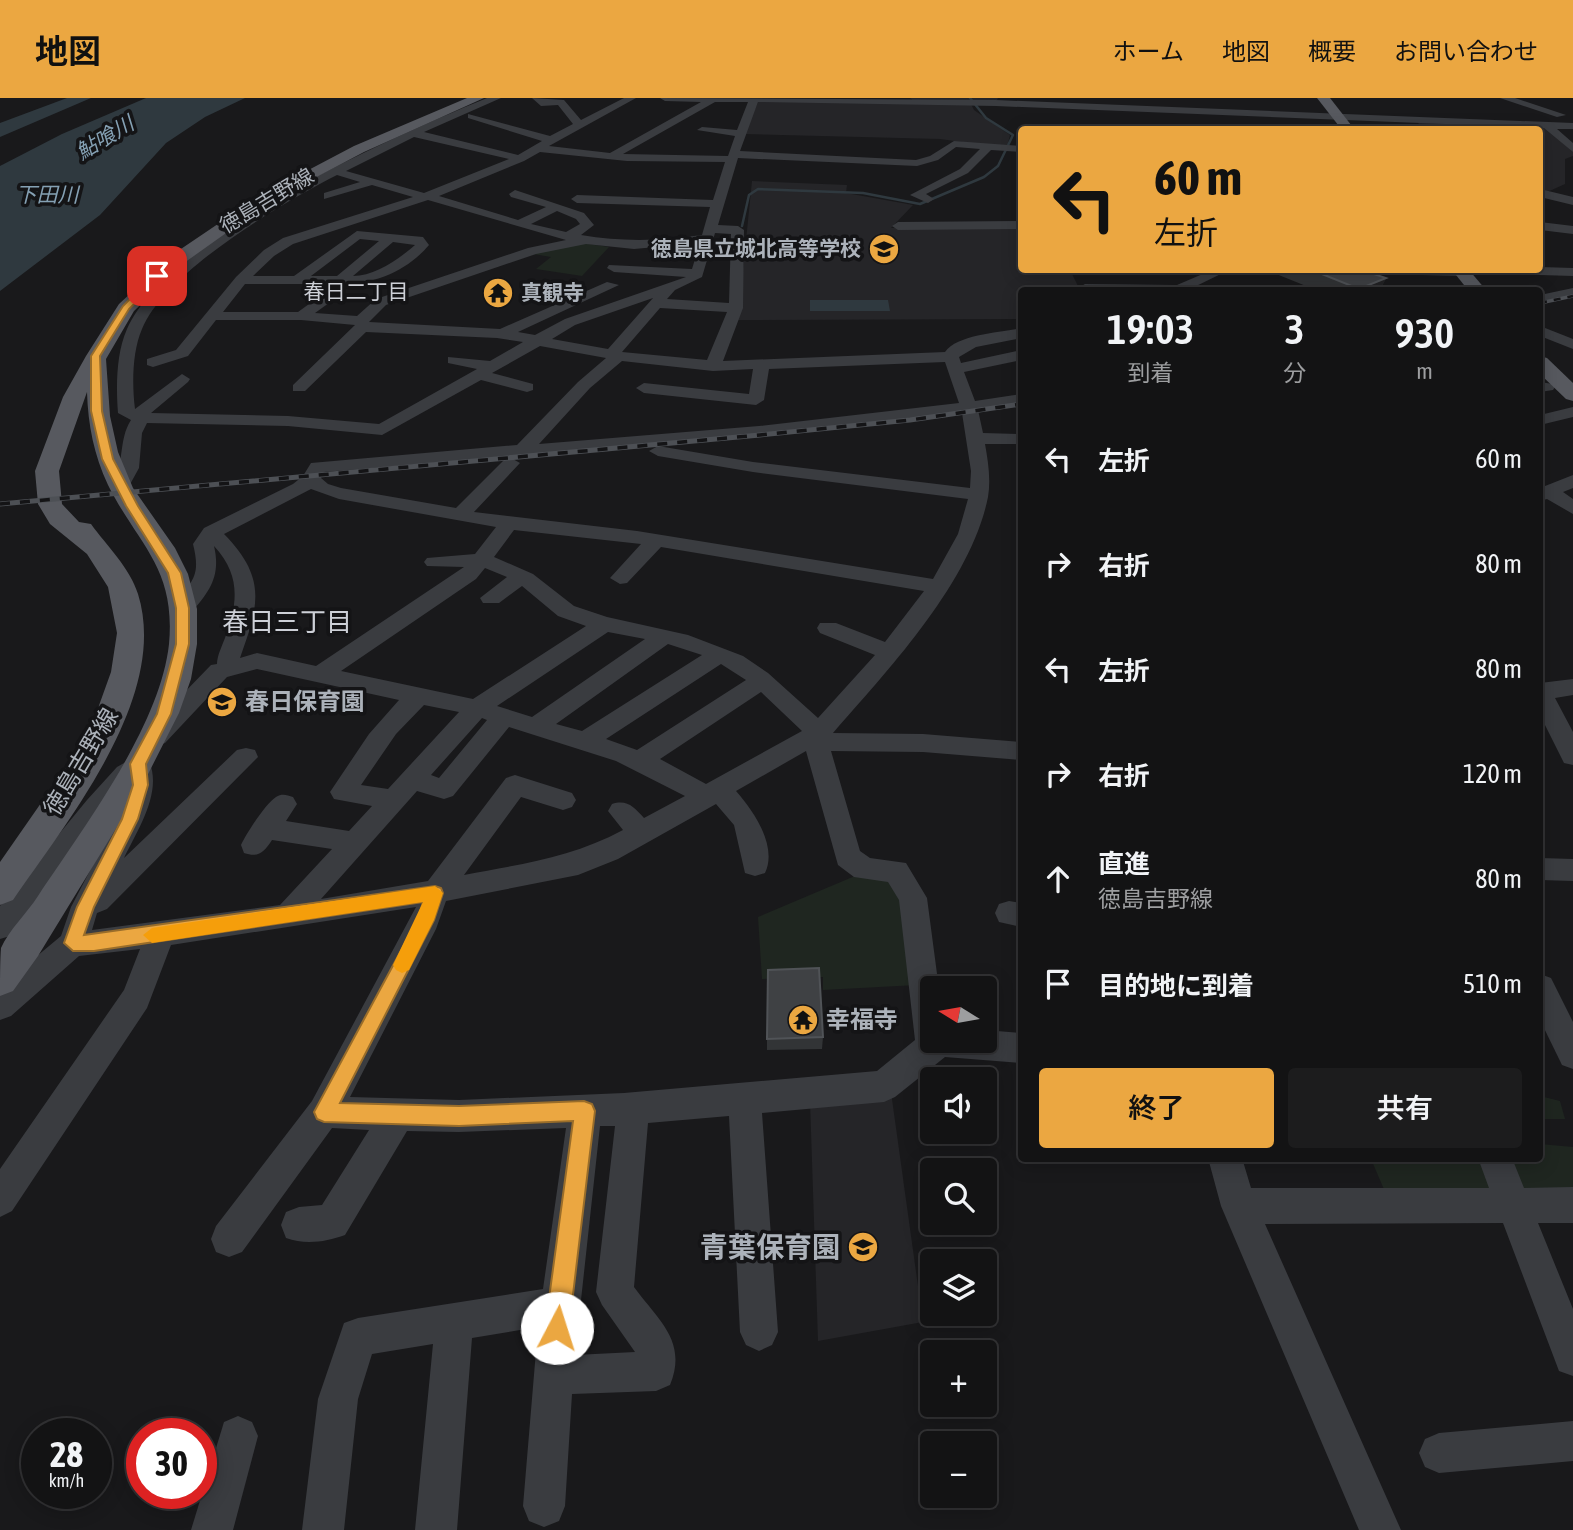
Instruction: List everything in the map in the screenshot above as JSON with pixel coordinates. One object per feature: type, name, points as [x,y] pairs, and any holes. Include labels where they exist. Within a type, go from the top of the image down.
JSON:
[{"type":"main road","name":"徳島吉野線","points":[[0,890],[88,759],[110,721],[124,685],[131,636],[129,609],[114,573],[95,548],[59,519],[51,504],[47,471],[51,456],[65,429],[74,397],[96,356],[126,308],[157,276],[221,238],[265,198],[346,156],[478,98]]},
{"type":"main road","points":[[1326,110],[1344,126]]},
{"type":"main road","points":[[1458,273],[1474,287]]},
{"type":"main road","name":"徳島吉野線","points":[[0,979],[43,921],[145,752],[175,678],[183,644],[183,608],[175,573],[126,476],[101,438],[96,356]]},
{"type":"main road","points":[[1543,365],[1573,395]]},
{"type":"main road","points":[[1543,386],[1573,412]]},
{"type":"street","points":[[126,476],[136,416],[124,386],[134,330],[156,298],[194,260],[221,238],[297,191],[409,135],[496,98]]},
{"type":"street","points":[[537,98],[545,104],[558,100],[579,124]]},
{"type":"street","points":[[153,362],[182,353],[241,279],[272,251],[288,241],[426,197],[528,154],[631,98]]},
{"type":"street","points":[[665,98],[1127,103],[1198,111],[1375,108],[1417,123],[1573,126]]},
{"type":"street","points":[[1181,110],[1188,98]]},
{"type":"street","points":[[1494,98],[1498,106],[1536,108]]},
{"type":"street","points":[[1505,98],[1573,119]]},
{"type":"street","points":[[612,156],[713,99]]},
{"type":"street","points":[[183,608],[204,586],[208,563],[203,544],[211,533],[300,488],[317,471],[534,341],[570,322],[663,293],[692,279],[697,274],[707,234],[733,156],[756,99]]},
{"type":"street","points":[[1252,101],[1263,107],[1326,110],[1347,103]]},
{"type":"street","points":[[977,102],[985,113],[1135,120],[1127,103]]},
{"type":"street","points":[[1404,106],[1412,110],[1417,123]]},
{"type":"street","points":[[1198,111],[1201,123]]},
{"type":"street","points":[[472,116],[554,138],[583,139]]},
{"type":"street","points":[[1547,125],[1573,149]]},
{"type":"street","points":[[702,131],[741,134]]},
{"type":"street","points":[[346,156],[409,135],[528,154],[612,156],[652,167],[684,171]]},
{"type":"street","points":[[607,142],[632,145]]},
{"type":"street","points":[[652,167],[733,156],[917,163],[934,158],[954,144],[1018,149]]},
{"type":"street","points":[[454,153],[474,147]]},
{"type":"street","points":[[928,199],[916,195],[971,165],[988,147]]},
{"type":"street","points":[[528,154],[560,165]]},
{"type":"street","points":[[934,158],[989,169]]},
{"type":"street","points":[[848,172],[852,159]]},
{"type":"street","points":[[338,172],[582,241],[670,246],[707,234],[738,230],[736,308],[713,366]]},
{"type":"street","points":[[328,196],[371,182]]},
{"type":"street","points":[[522,223],[589,192]]},
{"type":"street","points":[[515,194],[581,216],[610,217],[622,202]]},
{"type":"street","points":[[1543,195],[1571,214]]},
{"type":"street","points":[[577,199],[718,204]]},
{"type":"street","points":[[1543,225],[1571,214]]},
{"type":"street","points":[[568,237],[588,225],[581,216]]},
{"type":"street","points":[[898,226],[1018,225]]},
{"type":"street","points":[[241,279],[297,280],[365,280],[407,258],[422,245],[418,240],[351,237],[297,280]]},
{"type":"street","points":[[221,238],[244,249],[272,251]]},
{"type":"street","points":[[301,316],[335,292],[333,288],[340,280],[390,238]]},
{"type":"street","points":[[299,388],[381,302],[533,251],[582,241]]},
{"type":"street","points":[[501,334],[548,314],[612,275],[630,245]]},
{"type":"street","points":[[407,258],[461,274]]},
{"type":"street","points":[[157,276],[194,260]]},
{"type":"street","points":[[1543,271],[1573,272]]},
{"type":"street","points":[[1185,287],[1216,273]]},
{"type":"street","points":[[587,283],[612,275],[697,274]]},
{"type":"street","points":[[612,275],[663,293],[736,308]]},
{"type":"street","points":[[1195,282],[1204,287]]},
{"type":"street","points":[[1084,286],[1108,287]]},
{"type":"street","points":[[429,288],[467,292]]},
{"type":"street","points":[[1543,298],[1573,292]]},
{"type":"street","points":[[460,515],[614,355],[663,293]]},
{"type":"street","points":[[227,296],[254,297]]},
{"type":"street","points":[[270,316],[295,299]]},
{"type":"street","points":[[1543,308],[1573,302]]},
{"type":"street","points":[[548,314],[570,322]]},
{"type":"street","points":[[211,316],[301,316],[362,324],[501,334],[614,355],[713,366],[953,363],[1018,355]]},
{"type":"street","points":[[1543,330],[1573,330]]},
{"type":"street","points":[[1543,331],[1573,344]]},
{"type":"street","points":[[73,943],[94,943],[288,916],[435,893],[568,867],[642,833],[814,739],[888,652],[951,569],[968,534],[979,495],[980,471],[970,416],[953,363],[954,351],[972,343],[1018,334]]},
{"type":"street","points":[[454,360],[527,387]]},
{"type":"street","points":[[644,388],[756,400],[762,365]]},
{"type":"street","points":[[136,416],[182,379]]},
{"type":"street","points":[[435,380],[461,383]]},
{"type":"street","points":[[970,416],[1018,392]]},
{"type":"street","points":[[517,457],[695,437],[970,416],[1018,400]]},
{"type":"street","points":[[425,404],[445,411]]},
{"type":"street","points":[[317,471],[517,457],[658,451],[1018,410]]},
{"type":"street","points":[[1543,419],[1573,412]]},
{"type":"street","points":[[136,416],[288,421],[383,430]]},
{"type":"street","points":[[970,416],[1018,437]]},
{"type":"street","points":[[658,451],[753,467],[979,495]]},
{"type":"street","points":[[317,471],[321,488],[339,493],[509,524],[656,540],[936,586]]},
{"type":"street","points":[[1545,489],[1573,481]]},
{"type":"street","points":[[1545,489],[1573,508]]},
{"type":"street","points":[[323,673],[469,574],[509,524]]},
{"type":"street","points":[[211,533],[233,553],[245,573],[247,607],[227,662]]},
{"type":"street","points":[[621,578],[656,540]]},
{"type":"street","points":[[434,562],[481,560],[522,577],[565,611],[604,624],[664,636],[718,655],[750,671],[814,739],[848,857],[864,869],[896,871],[913,898],[922,976]]},
{"type":"street","points":[[491,598],[522,577]]},
{"type":"street","points":[[288,916],[477,708],[604,624]]},
{"type":"street","points":[[828,628],[888,652]]},
{"type":"street","points":[[535,727],[664,636]]},
{"type":"street","points":[[582,743],[718,655]]},
{"type":"street","points":[[0,928],[96,807],[224,668],[257,661],[477,708],[638,761],[713,794],[747,821],[755,866]]},
{"type":"street","points":[[638,761],[761,681]]},
{"type":"street","points":[[1543,692],[1573,687]]},
{"type":"street","points":[[392,799],[343,792],[367,755],[410,703],[420,695]]},
{"type":"street","points":[[1543,698],[1573,756]]},
{"type":"street","points":[[413,780],[444,789],[503,718]]},
{"type":"street","points":[[814,739],[923,743],[1018,751]]},
{"type":"street","points":[[0,1006],[73,943],[83,914],[130,819],[141,785],[145,752]]},
{"type":"street","points":[[83,914],[246,757]]},
{"type":"street","points":[[229,1239],[324,1112],[426,920],[435,893],[515,785],[563,800]]},
{"type":"street","points":[[284,804],[260,837],[354,842]]},
{"type":"street","points":[[621,811],[642,833]]},
{"type":"street","points":[[1543,869],[1573,870]]},
{"type":"street","points":[[0,1199],[136,998],[161,934]]},
{"type":"street","points":[[1543,994],[1573,1054]]},
{"type":"street","points":[[998,1046],[1018,1048]]},
{"type":"street","points":[[324,1112],[459,1116],[584,1111],[884,1086],[922,1054]]},
{"type":"street","points":[[745,1098],[759,1332]]},
{"type":"street","points":[[554,1375],[656,1371],[658,1352],[615,1292],[633,1108]]},
{"type":"street","points":[[544,1506],[559,1305],[584,1111]]},
{"type":"street","points":[[299,1225],[332,1222],[398,1114]]},
{"type":"street","points":[[1226,1162],[1239,1206],[1381,1530]]},
{"type":"street","points":[[1497,1162],[1573,1357]]},
{"type":"street","points":[[1239,1206],[1573,1205]]},
{"type":"street","points":[[323,1530],[338,1399],[358,1337],[559,1305]]},
{"type":"street","points":[[436,1530],[454,1321]]},
{"type":"street","points":[[212,1530],[238,1436]]},
{"type":"street","points":[[1439,1453],[1573,1441]]},
{"type":"shaded area","points":[[910,98],[998,98],[996,102],[970,102],[974,110],[1010,135],[1007,148],[940,139],[744,134],[759,100],[914,101]]},
{"type":"shaded area","points":[[1416,121],[1524,126],[1421,126]]},
{"type":"shaded area","points":[[1543,127],[1573,152],[1573,156],[1565,159],[1565,184],[1545,193]]},
{"type":"shaded area","name":"徳島県立城北高等学校","points":[[752,181],[847,185],[846,193],[913,205],[891,228],[1018,227],[1018,273],[1072,273],[1078,287],[1018,287],[1018,319],[738,320]]},
{"type":"shaded area","points":[[582,243],[609,247],[582,276],[536,269],[551,257],[533,254]]},
{"type":"shaded area","points":[[862,873],[898,885],[917,985],[823,990],[823,977],[762,979],[758,917]]},
{"type":"shaded area","name":"青葉保育園","points":[[891,1092],[920,1300],[920,1323],[818,1341],[810,1101]]},
{"type":"shaded area","points":[[1543,1097],[1560,1101],[1565,1119],[1543,1119]]},
{"type":"shaded area","points":[[1543,1144],[1573,1147],[1573,1195],[1523,1193],[1509,1162],[1543,1162]]},
{"type":"shaded area","points":[[1372,1162],[1486,1162],[1495,1188],[1386,1194]]},
{"type":"water","points":[[67,98],[91,98],[0,137],[0,123]]},
{"type":"water","name":"下田川","points":[[146,98],[245,98],[205,117],[166,143],[100,215],[0,291],[0,166],[62,134]]},
{"type":"water","points":[[810,300],[888,300],[890,311],[810,311]]},
{"type":"building","points":[[1319,273],[1371,273],[1386,278],[1364,287],[1354,287]]},
{"type":"building","name":"幸福寺","points":[[819,968],[823,1037],[767,1039],[768,970]]},
{"type":"waterway","points":[[742,226],[749,195],[758,189],[863,193],[920,204],[984,177],[998,166],[1013,135],[986,118],[970,98]]},
{"type":"railway","points":[[1543,302],[1573,296]]},
{"type":"railway","points":[[0,504],[760,435],[910,420],[1018,405]]},
{"type":"slow traffic","points":[[152,935],[435,893],[426,920],[402,965]]},
{"type":"place","name":"徳島県立城北高等学校","points":[[884,249]]},
{"type":"place","name":"真観寺","points":[[498,293]]},
{"type":"place","name":"春日保育園","points":[[222,702]]},
{"type":"place","name":"幸福寺","points":[[803,1020]]},
{"type":"place","name":"青葉保育園","points":[[863,1247]]},
{"type":"district","name":"春日二丁目","points":[[356,292]]},
{"type":"district","name":"春日三丁目","points":[[287,622]]},
{"type":"route","points":[[157,276],[126,308],[96,356],[97,411],[107,459],[132,506],[175,573],[183,608],[183,644],[164,714],[138,764],[141,785],[130,819],[85,907],[73,943],[94,943],[435,893],[426,920],[324,1112],[459,1116],[584,1111],[557,1328]]},
{"type":"water label","name":"鮎喰川","points":[[105,138]]}]
